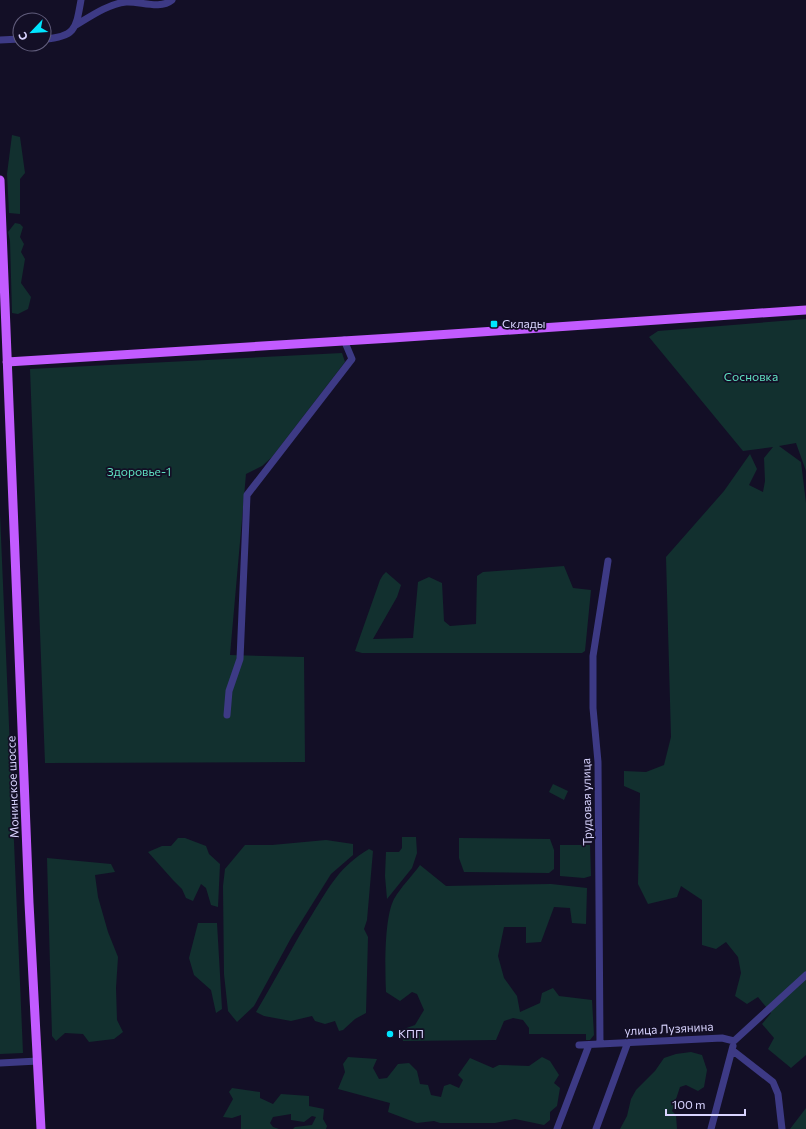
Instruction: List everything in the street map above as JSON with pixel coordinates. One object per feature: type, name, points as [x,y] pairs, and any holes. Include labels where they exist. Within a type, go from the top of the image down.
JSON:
[{"type":"main road","name":"Монинское шоссе","points":[[0,180],[29,903],[41,1129]]},
{"type":"main road","points":[[7,362],[806,310]]},
{"type":"street","points":[[52,38],[64,36],[71,32],[76,25],[81,0]]},
{"type":"street","points":[[76,25],[106,8],[117,4],[127,2],[164,4],[172,0]]},
{"type":"street","points":[[0,40],[12,39]]},
{"type":"street","points":[[227,715],[229,691],[240,659],[247,495],[352,359],[344,340]]},
{"type":"street","name":"Трудовая улица","points":[[600,1044],[598,762],[593,708],[593,660],[608,561]]},
{"type":"street","points":[[710,1129],[734,1041],[806,975]]},
{"type":"street","name":"улица Лузянина","points":[[579,1045],[722,1038],[734,1041]]},
{"type":"street","points":[[596,1129],[628,1042]]},
{"type":"street","points":[[557,1129],[589,1045]]},
{"type":"street","points":[[732,1050],[774,1082],[778,1094],[782,1129]]},
{"type":"street","points":[[0,1063],[38,1061]]},
{"type":"green space","points":[[12,135],[20,137],[25,173],[20,179],[20,214],[9,213],[7,174]]},
{"type":"green space","points":[[15,223],[20,224],[23,227],[20,237],[24,244],[21,252],[25,259],[21,283],[31,297],[28,309],[18,314],[12,313],[10,241],[8,232]]},
{"type":"green space","name":"Сосновка","points":[[806,319],[806,471],[796,443],[779,446],[801,462],[806,503],[806,1055],[791,1068],[768,1049],[774,1038],[762,1024],[771,1013],[758,997],[747,1004],[735,996],[741,973],[738,957],[726,942],[716,949],[702,945],[702,900],[681,886],[677,897],[648,904],[638,884],[640,793],[624,786],[624,771],[646,772],[664,765],[671,737],[666,557],[724,491],[750,454],[757,469],[749,485],[763,492],[765,481],[764,458],[773,447],[743,451],[649,337],[658,331]]},
{"type":"green space","name":"Здоровье-1","points":[[342,353],[345,362],[272,457],[262,466],[246,474],[230,655],[304,657],[305,762],[45,763],[30,369]]},
{"type":"green space","points":[[0,514],[23,1053],[0,1054]]},
{"type":"green space","points":[[564,566],[573,588],[591,590],[585,651],[582,653],[362,653],[355,651],[380,580],[386,572],[401,585],[397,597],[373,639],[413,638],[418,582],[429,577],[442,583],[444,621],[450,626],[476,624],[477,576],[483,572]]},
{"type":"green space","points":[[553,784],[568,791],[564,800],[549,792]]},
{"type":"green space","points":[[402,837],[416,837],[417,853],[412,868],[387,899],[385,876],[386,852],[399,852],[402,848]]},
{"type":"green space","points":[[178,838],[185,838],[206,846],[209,854],[220,864],[218,907],[211,905],[206,888],[201,884],[193,901],[186,898],[182,889],[148,852],[162,846],[171,846]]},
{"type":"green space","points":[[459,838],[550,839],[554,850],[554,869],[549,873],[464,872],[459,858]]},
{"type":"green space","points":[[326,840],[353,844],[353,855],[331,874],[291,938],[254,1006],[237,1022],[228,1011],[224,974],[223,886],[225,869],[245,845],[272,845]]},
{"type":"green space","points":[[560,845],[590,845],[591,876],[584,878],[560,876]]},
{"type":"green space","points":[[369,849],[373,851],[367,920],[364,929],[368,937],[366,1013],[355,1019],[343,1030],[339,1031],[335,1021],[325,1024],[315,1021],[312,1016],[291,1021],[264,1016],[256,1012],[306,925],[336,877],[350,862]]},
{"type":"green space","points":[[47,858],[111,864],[115,872],[95,875],[98,897],[108,932],[118,957],[116,988],[117,1020],[123,1032],[114,1039],[89,1042],[83,1034],[65,1033],[56,1041],[52,1036]]},
{"type":"green space","points":[[420,865],[446,886],[551,884],[587,888],[586,924],[572,923],[570,908],[554,907],[541,942],[526,943],[526,927],[504,927],[498,956],[504,978],[517,996],[520,1012],[540,1003],[542,993],[553,988],[559,996],[592,1000],[594,1035],[590,1040],[586,1040],[586,1034],[529,1034],[529,1028],[523,1020],[513,1018],[504,1021],[496,1040],[403,1041],[401,1030],[415,1025],[424,1010],[417,994],[412,992],[400,1001],[386,992],[385,957],[388,918],[394,899]]},
{"type":"green space","points":[[198,923],[217,923],[222,1009],[216,1013],[211,990],[194,975],[189,958]]},
{"type":"green space","points":[[691,1052],[702,1055],[707,1070],[704,1087],[698,1091],[686,1085],[680,1087],[672,1111],[676,1115],[677,1129],[620,1129],[627,1116],[631,1099],[636,1090],[655,1071],[664,1058],[676,1054]]},
{"type":"green space","points":[[348,1057],[377,1059],[373,1068],[379,1079],[387,1078],[398,1064],[409,1063],[417,1071],[420,1084],[428,1085],[431,1095],[441,1097],[444,1086],[450,1084],[459,1088],[463,1080],[458,1075],[470,1058],[493,1068],[499,1065],[529,1066],[542,1057],[550,1061],[559,1075],[554,1083],[560,1088],[557,1106],[550,1112],[550,1120],[544,1125],[515,1119],[495,1123],[440,1123],[434,1121],[417,1123],[388,1112],[390,1103],[338,1089],[345,1072],[343,1064]]},
{"type":"green space","points":[[232,1088],[260,1092],[260,1098],[273,1104],[281,1094],[309,1096],[309,1106],[324,1109],[323,1119],[327,1126],[326,1129],[293,1129],[295,1127],[312,1125],[316,1117],[312,1116],[304,1122],[291,1120],[291,1114],[273,1117],[270,1123],[273,1127],[279,1129],[241,1129],[241,1115],[232,1118],[223,1117],[233,1099],[229,1092]]},
{"type":"green space","points":[[806,1108],[806,1129],[790,1129]]},
{"type":"place","name":"Склады","points":[[494,324]]},
{"type":"place","name":"КПП","points":[[390,1034]]}]
